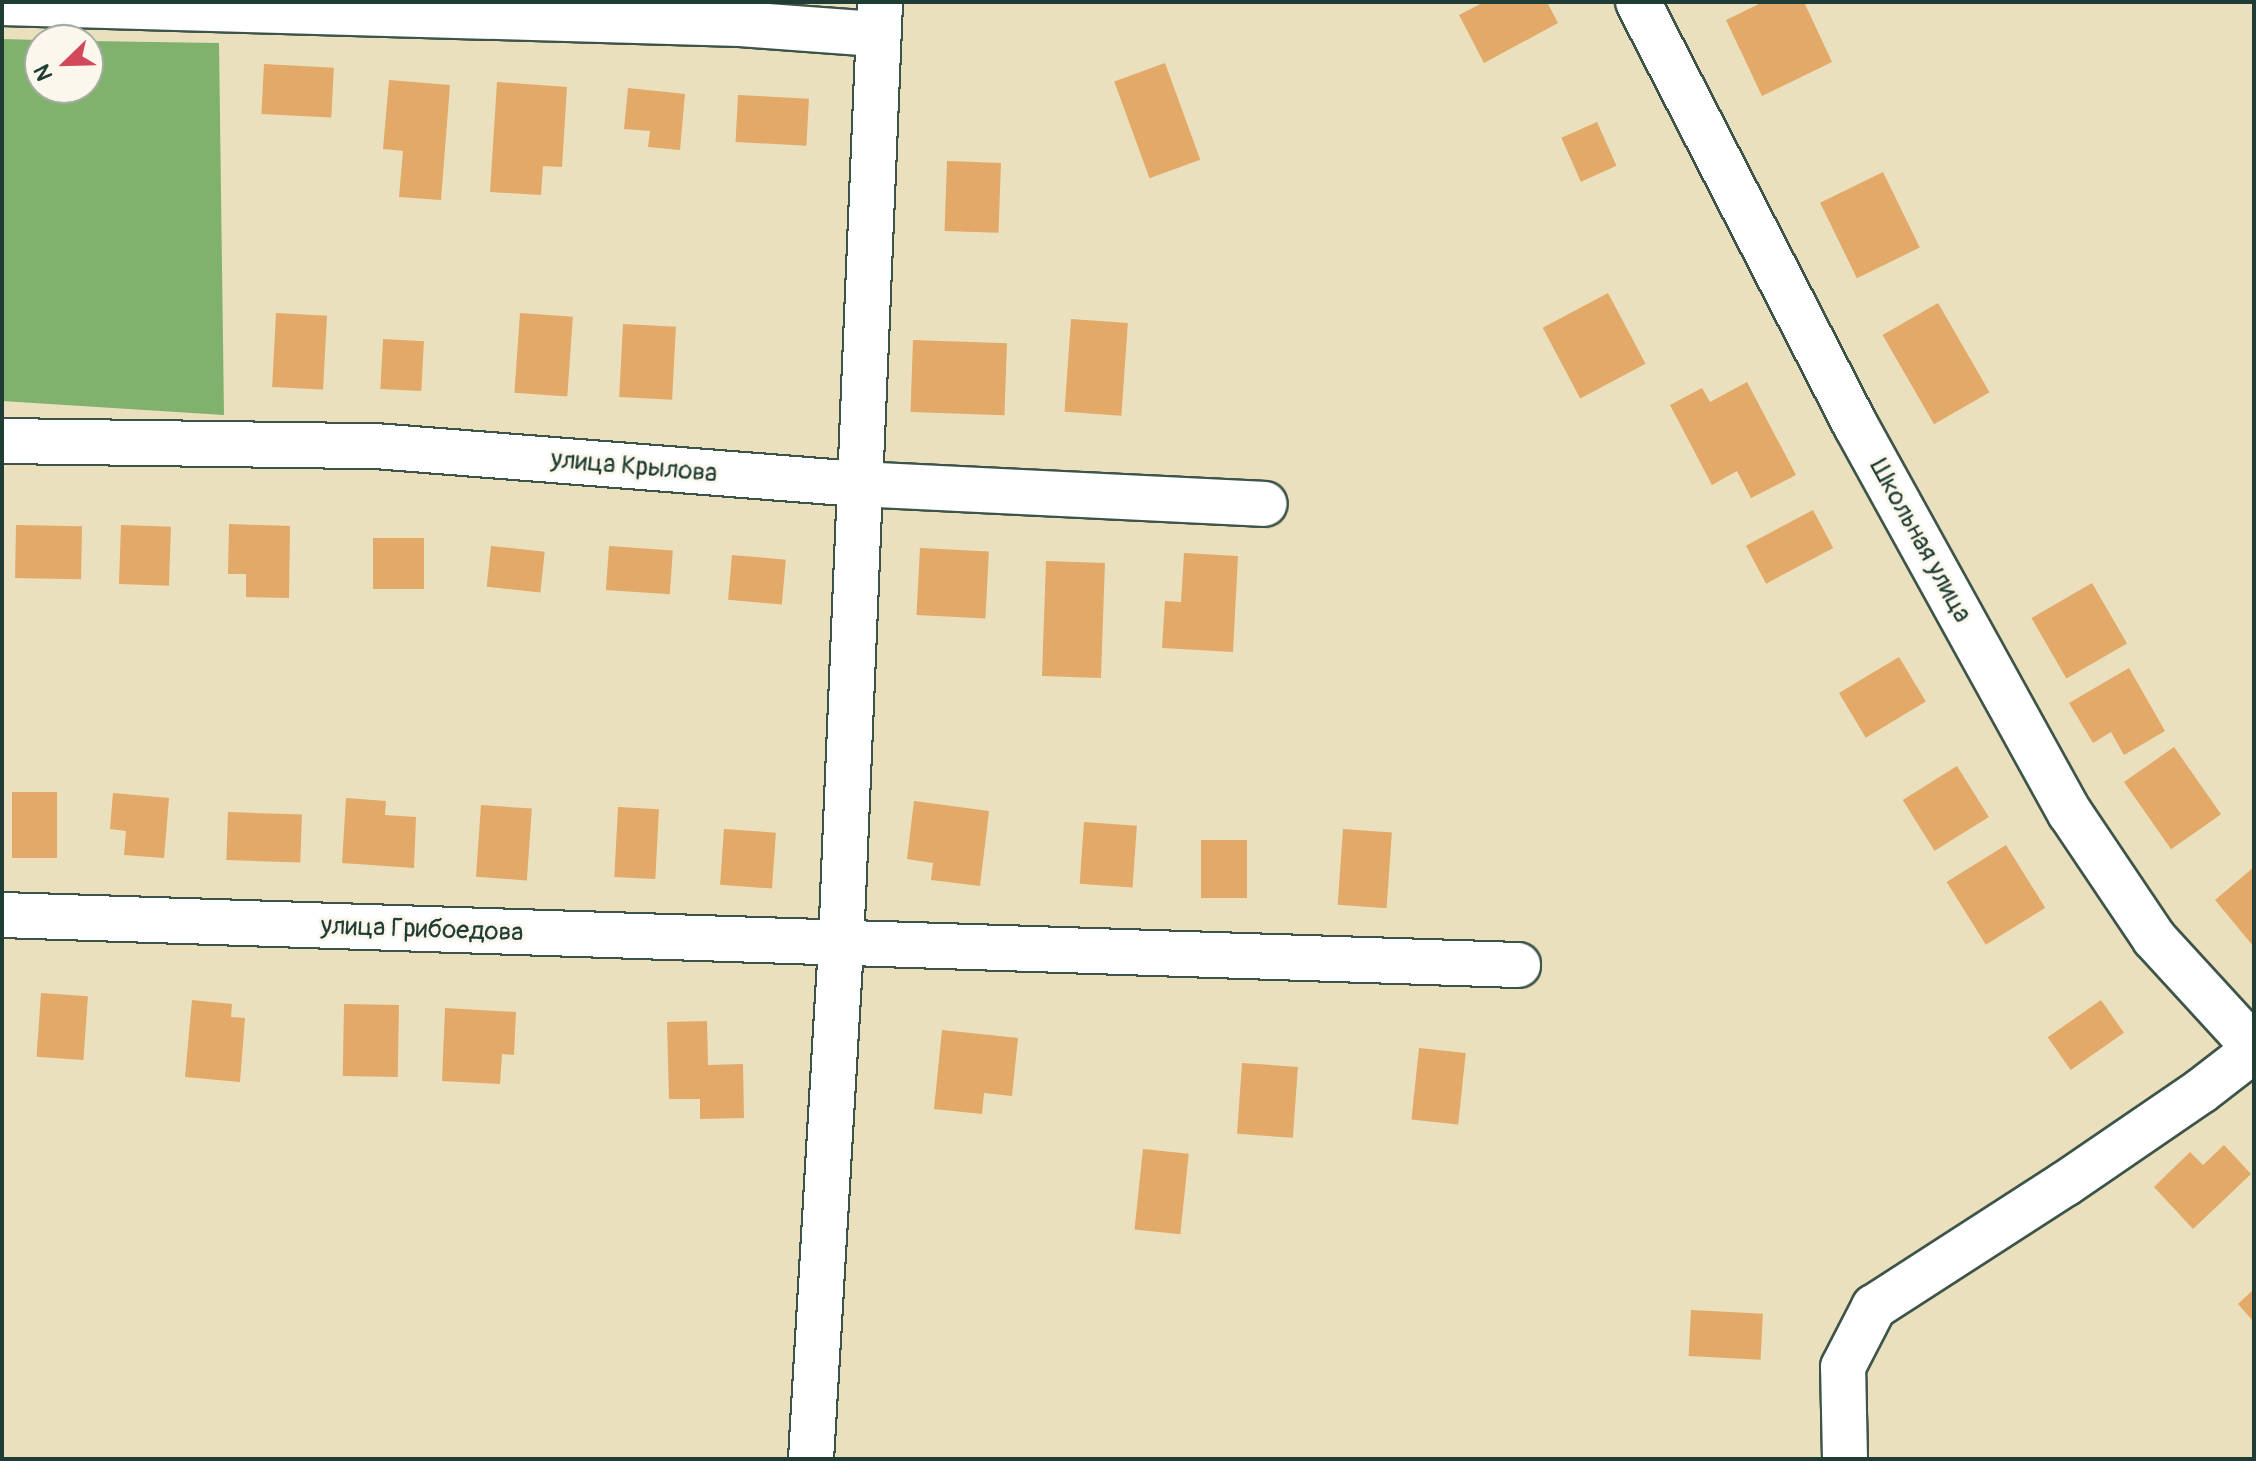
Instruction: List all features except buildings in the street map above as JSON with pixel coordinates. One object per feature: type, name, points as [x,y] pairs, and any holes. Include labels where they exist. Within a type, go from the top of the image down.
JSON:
[{"type":"street","name":"Школьная улица","points":[[1638,2],[1856,426],[2070,813],[2154,938],[2254,1048]]},
{"type":"street","points":[[2,3],[740,24],[878,18],[841,945],[811,1459]]},
{"type":"street","name":"улица Крылова","points":[[2,441],[375,446],[859,484],[1265,504]]},
{"type":"street","name":"улица Грибоедова","points":[[2,915],[1518,965]]},
{"type":"street","points":[[1845,1459],[1843,1367],[1874,1307],[2065,1184],[2254,1048]]},
{"type":"green space","points":[[2,39],[24,40],[24,104],[104,104],[104,41],[219,43],[224,415],[2,401]]}]
